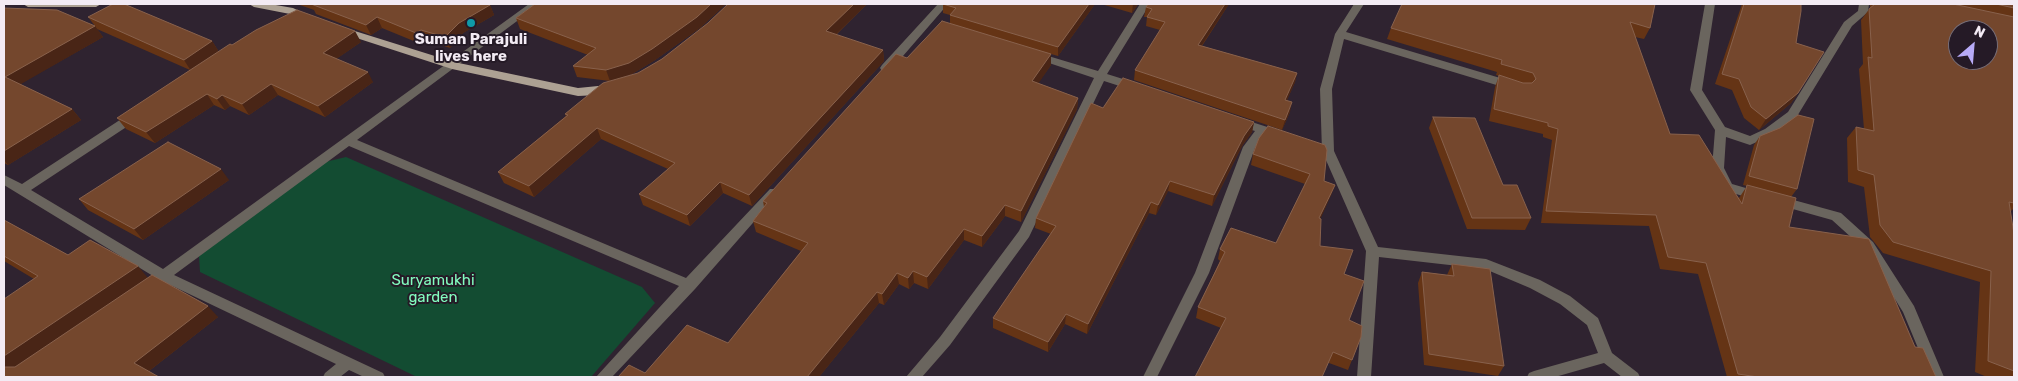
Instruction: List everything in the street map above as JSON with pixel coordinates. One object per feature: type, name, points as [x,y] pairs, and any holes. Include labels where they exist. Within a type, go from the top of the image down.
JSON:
[{"type":"main road","points":[[28,4],[96,4]]},
{"type":"main road","points":[[254,4],[293,12],[318,21]]},
{"type":"main road","points":[[335,27],[452,65],[578,92],[598,91],[619,86]]},
{"type":"street","points":[[876,79],[932,24],[943,4]]},
{"type":"street","points":[[913,377],[945,341],[1024,234],[1101,75],[1145,4]]},
{"type":"street","points":[[1359,4],[1340,34],[1326,89],[1324,149],[1373,251],[1364,377]]},
{"type":"street","points":[[1710,4],[1696,90],[1721,130],[1718,168],[1727,187],[1836,216],[1868,245],[1909,310],[1938,377]]},
{"type":"street","points":[[1721,130],[1750,141],[1769,132],[1792,115],[1848,24],[1863,12],[1864,4]]},
{"type":"street","points":[[139,292],[164,276],[452,65],[529,5]]},
{"type":"street","points":[[277,22],[293,12]]},
{"type":"street","points":[[1340,34],[1523,89]]},
{"type":"street","points":[[1028,53],[1149,91]]},
{"type":"street","points":[[23,189],[146,108]]},
{"type":"street","points":[[1224,117],[1290,139]]},
{"type":"street","points":[[1150,377],[1202,273],[1249,147],[1262,130]]},
{"type":"street","points":[[348,141],[690,285]]},
{"type":"street","points":[[4,179],[164,276],[346,364],[378,377]]},
{"type":"street","points":[[603,377],[780,186]]},
{"type":"street","points":[[1373,251],[1486,264],[1535,284],[1564,300],[1593,322],[1606,357],[1634,377]]},
{"type":"street","points":[[1534,377],[1606,357]]},
{"type":"street","points":[[330,377],[346,364]]},
{"type":"green space","name":"Suryamukhi garden","points":[[346,157],[642,287],[655,303],[591,377],[417,377],[200,272],[199,256],[325,162]]},
{"type":"building","points":[[113,4],[124,4],[212,41],[184,60],[88,17]]},
{"type":"building","points":[[311,4],[490,5],[459,23],[445,37],[421,30],[416,33],[377,17],[366,25]]},
{"type":"building","points":[[535,4],[711,4],[697,17],[652,49],[629,63],[606,70],[573,66],[596,48],[516,18]]},
{"type":"building","points":[[728,4],[854,4],[826,31],[883,50],[749,195],[720,182],[687,215],[639,194],[675,163],[597,128],[529,186],[498,172],[568,115],[565,114],[603,83],[638,73],[662,59],[708,23]]},
{"type":"building","points":[[943,4],[1089,4],[1058,47],[950,15],[956,8]]},
{"type":"building","points":[[1148,4],[1225,4],[1198,45],[1297,73],[1285,100],[1292,102],[1285,120],[1135,70],[1165,22],[1147,17],[1152,9],[1146,7]]},
{"type":"building","points":[[1402,4],[1655,4],[1650,28],[1630,22],[1670,134],[1699,135],[1742,204],[1747,185],[1796,198],[1789,227],[1869,239],[1915,347],[1923,348],[1936,377],[1758,377],[1738,374],[1706,263],[1668,257],[1656,215],[1546,211],[1558,129],[1548,126],[1548,123],[1494,109],[1499,75],[1523,83],[1532,83],[1536,79],[1533,73],[1501,64],[1502,60],[1391,28]]},
{"type":"building","points":[[1744,4],[1801,4],[1796,43],[1824,52],[1798,93],[1766,119],[1751,107],[1739,79],[1722,74]]},
{"type":"building","points":[[1875,4],[1953,4],[2014,17],[2014,203],[2009,202],[2014,234],[2014,371],[1988,361],[1991,271],[1893,242],[1880,225],[1874,175],[1858,170],[1856,127],[1874,131],[1868,57],[1872,58],[1869,9]]},
{"type":"building","points":[[1996,4],[2014,4],[2014,8]]},
{"type":"building","points":[[4,8],[57,10],[95,26],[5,77],[72,109],[4,151]]},
{"type":"building","points":[[297,10],[355,31],[323,53],[368,72],[318,106],[271,84],[242,104],[222,95],[217,99],[207,94],[146,132],[117,118],[230,44],[232,45],[256,30]]},
{"type":"building","points":[[942,21],[1051,54],[1032,81],[1078,98],[1021,211],[1005,205],[982,236],[964,229],[927,277],[913,271],[908,278],[897,273],[882,294],[877,292],[807,377],[618,377],[629,365],[645,373],[687,325],[728,343],[808,243],[753,221],[767,203],[763,201],[896,54],[907,58]]},
{"type":"building","points":[[1123,78],[1254,122],[1244,136],[1214,195],[1170,181],[1158,205],[1151,202],[1088,324],[1066,314],[1048,342],[993,318],[1056,226],[1036,218],[1091,103],[1103,108]]},
{"type":"building","points":[[1798,115],[1814,119],[1797,189],[1749,176],[1760,136],[1780,128]]},
{"type":"building","points":[[1433,117],[1475,118],[1503,185],[1517,185],[1531,218],[1472,218]]},
{"type":"building","points":[[1268,126],[1325,145],[1327,150],[1324,181],[1335,185],[1319,218],[1321,219],[1320,246],[1353,250],[1344,274],[1364,281],[1349,320],[1362,326],[1361,337],[1352,360],[1333,352],[1322,377],[1195,377],[1226,318],[1198,307],[1225,252],[1220,249],[1231,228],[1276,243],[1310,174],[1253,154],[1259,138]]},
{"type":"building","points":[[168,142],[221,169],[134,229],[79,199]]},
{"type":"building","points":[[4,220],[68,255],[90,240],[138,266],[4,356],[4,299],[38,276],[4,256]]},
{"type":"building","points":[[1452,264],[1490,269],[1504,366],[1429,354],[1422,272],[1454,276]]},
{"type":"building","points":[[152,275],[208,306],[134,363],[159,377],[4,377],[4,367],[15,367]]},
{"type":"place","name":"Suman Parajuli lives here","points":[[471,23]]}]
